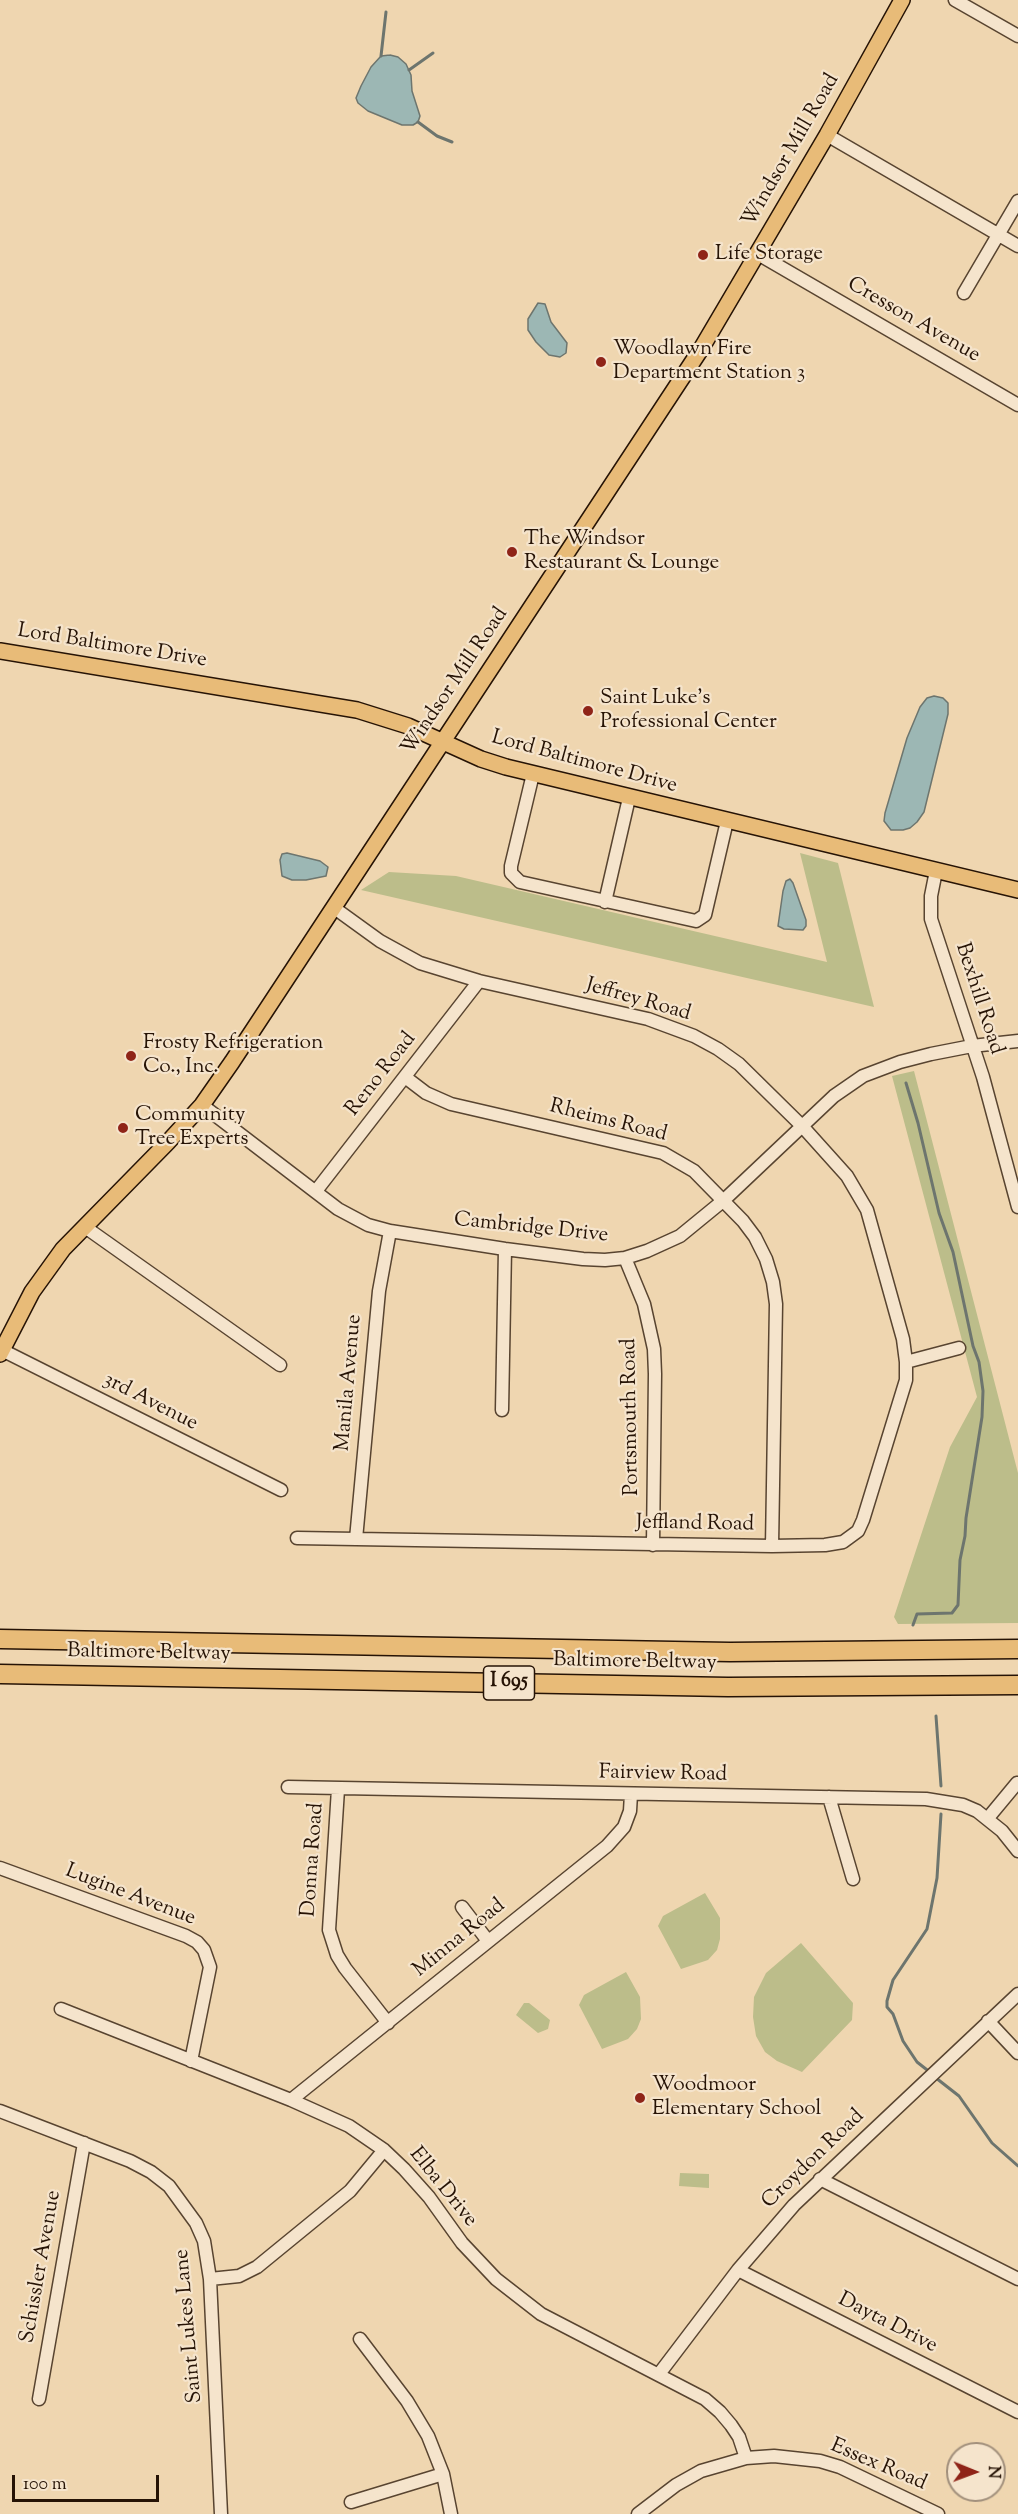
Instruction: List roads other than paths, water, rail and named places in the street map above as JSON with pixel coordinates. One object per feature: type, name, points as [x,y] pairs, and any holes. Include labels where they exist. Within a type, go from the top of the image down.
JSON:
[{"type":"highway","name":"Baltimore Beltway","points":[[0,1639],[730,1652],[1018,1649]]},
{"type":"highway","name":"Baltimore Beltway","points":[[0,1674],[728,1687],[1018,1685]]},
{"type":"main road","name":"Windsor Mill Road","points":[[1,1352],[27,1301],[49,1267],[202,1105],[701,349],[827,135],[902,0]]},
{"type":"main road","name":"Lord Baltimore Drive","points":[[0,651],[357,710],[399,723],[481,759],[533,774],[1018,890]]},
{"type":"street","points":[[956,0],[1018,36]]},
{"type":"street","points":[[827,135],[1018,246]]},
{"type":"street","points":[[964,293],[1018,201]]},
{"type":"street","name":"Cresson Avenue","points":[[758,254],[1018,405]]},
{"type":"street","points":[[533,774],[511,866],[511,873],[520,882],[688,920],[702,919],[705,915],[728,821]]},
{"type":"street","points":[[605,902],[630,798]]},
{"type":"street","name":"Bexhill Road","points":[[936,871],[931,896],[931,919],[990,1101],[1018,1208]]},
{"type":"street","name":"Jeffrey Road","points":[[333,907],[397,952],[443,972],[648,1019],[694,1036],[718,1049],[739,1065],[803,1127],[847,1176],[867,1210],[900,1328],[906,1362]]},
{"type":"street","name":"Reno Road","points":[[316,1191],[479,981]]},
{"type":"street","name":"Cambridge Drive","points":[[202,1105],[353,1219],[390,1232],[505,1249],[583,1259],[625,1258],[663,1245],[680,1236],[724,1200],[834,1096],[862,1076],[900,1062],[972,1046],[1018,1041]]},
{"type":"street","name":"Rheims Road","points":[[405,1077],[426,1093],[451,1104],[663,1154],[694,1171],[724,1200],[755,1238],[766,1259],[776,1304],[772,1546]]},
{"type":"street","points":[[85,1227],[280,1365]]},
{"type":"street","name":"Manila Avenue","points":[[356,1539],[379,1291],[390,1232]]},
{"type":"street","points":[[502,1410],[505,1249]]},
{"type":"street","name":"Portsmouth Road","points":[[625,1258],[644,1304],[654,1348],[653,1545]]},
{"type":"street","points":[[906,1362],[959,1348]]},
{"type":"street","name":"3rd Avenue","points":[[1,1352],[281,1490]]},
{"type":"street","name":"Jeffland Road","points":[[297,1538],[653,1545],[833,1545],[851,1538],[858,1530],[898,1411],[906,1380],[906,1362]]},
{"type":"street","points":[[988,1818],[1017,1783]]},
{"type":"street","name":"Fairview Road","points":[[288,1787],[926,1799],[948,1801],[977,1811],[988,1818],[1018,1851]]},
{"type":"street","name":"Donna Road","points":[[338,1789],[329,1930],[337,1955],[345,1968],[388,2023]]},
{"type":"street","name":"Minna Road","points":[[291,2100],[617,1837],[628,1819],[631,1794]]},
{"type":"street","points":[[829,1797],[853,1879]]},
{"type":"street","name":"Lugine Avenue","points":[[0,1868],[186,1936],[196,1942],[208,1959],[209,1977],[191,2061]]},
{"type":"street","points":[[462,1907],[488,1941]]},
{"type":"street","name":"Croydon Road","points":[[659,2374],[738,2270],[794,2205],[1018,1994]]},
{"type":"street","name":"Elba Drive","points":[[61,2009],[291,2100],[349,2126],[384,2150],[416,2182],[462,2244],[496,2280],[541,2314],[705,2399],[720,2412],[739,2437],[746,2458]]},
{"type":"street","points":[[988,2021],[1018,2053]]},
{"type":"street","name":"Saint Lukes Lane","points":[[0,2111],[130,2161],[151,2172],[169,2186],[196,2223],[204,2241],[210,2279],[221,2514]]},
{"type":"street","name":"Schissler Avenue","points":[[39,2399],[84,2143]]},
{"type":"street","points":[[210,2279],[239,2276],[257,2267],[350,2191],[384,2150]]},
{"type":"street","points":[[820,2179],[1018,2279]]},
{"type":"street","name":"Dayta Drive","points":[[738,2270],[1018,2412]]},
{"type":"street","points":[[360,2339],[419,2419],[443,2474],[451,2514]]},
{"type":"street","name":"Essex Road","points":[[638,2514],[676,2484],[701,2471],[746,2458],[795,2457],[840,2467],[938,2514]]},
{"type":"street","points":[[351,2502],[443,2474]]},
{"type":"water","points":[[381,56],[398,57],[406,64],[411,75],[412,91],[420,116],[418,122],[413,125],[402,125],[368,111],[358,103],[356,98],[371,67]]},
{"type":"water","points":[[538,303],[545,304],[551,322],[567,343],[566,353],[560,357],[549,355],[528,330],[528,319]]},
{"type":"water","points":[[934,696],[943,698],[948,703],[948,714],[924,812],[910,828],[891,830],[884,821],[885,813],[907,738],[920,707],[927,698]]},
{"type":"water","points":[[287,853],[320,861],[328,867],[326,876],[292,880],[282,876],[280,860],[282,854]]},
{"type":"water","points":[[790,879],[806,920],[803,930],[784,929],[778,926],[783,891],[786,881]]},
{"type":"waterway","points":[[381,56],[386,12]]},
{"type":"waterway","points":[[409,70],[433,53]]},
{"type":"waterway","points":[[418,122],[437,136],[452,142]]},
{"type":"waterway","points":[[906,1083],[939,1213],[953,1252],[973,1346],[979,1362],[983,1391],[982,1417],[960,1560],[958,1605],[952,1613],[917,1614],[913,1625]]},
{"type":"waterway","points":[[936,1716],[941,1786]]},
{"type":"waterway","points":[[931,2073],[917,2062],[903,2041],[893,2014],[887,2007],[887,2001],[893,1980],[927,1929],[937,1878],[941,1814]]},
{"type":"waterway","points":[[936,2078],[959,2096],[992,2143],[1018,2166]]},
{"type":"place","name":"Life Storage","points":[[703,255]]},
{"type":"place","name":"Woodlawn Fire Department Station 3","points":[[601,362]]},
{"type":"place","name":"The Windsor Restaurant & Lounge","points":[[512,552]]},
{"type":"place","name":"Saint Luke’s Professional Center","points":[[588,711]]},
{"type":"place","name":"Frosty Refrigeration Co., Inc.","points":[[131,1056]]},
{"type":"place","name":"Community Tree Experts","points":[[123,1128]]},
{"type":"place","name":"Woodmoor Elementary School","points":[[640,2098]]}]
